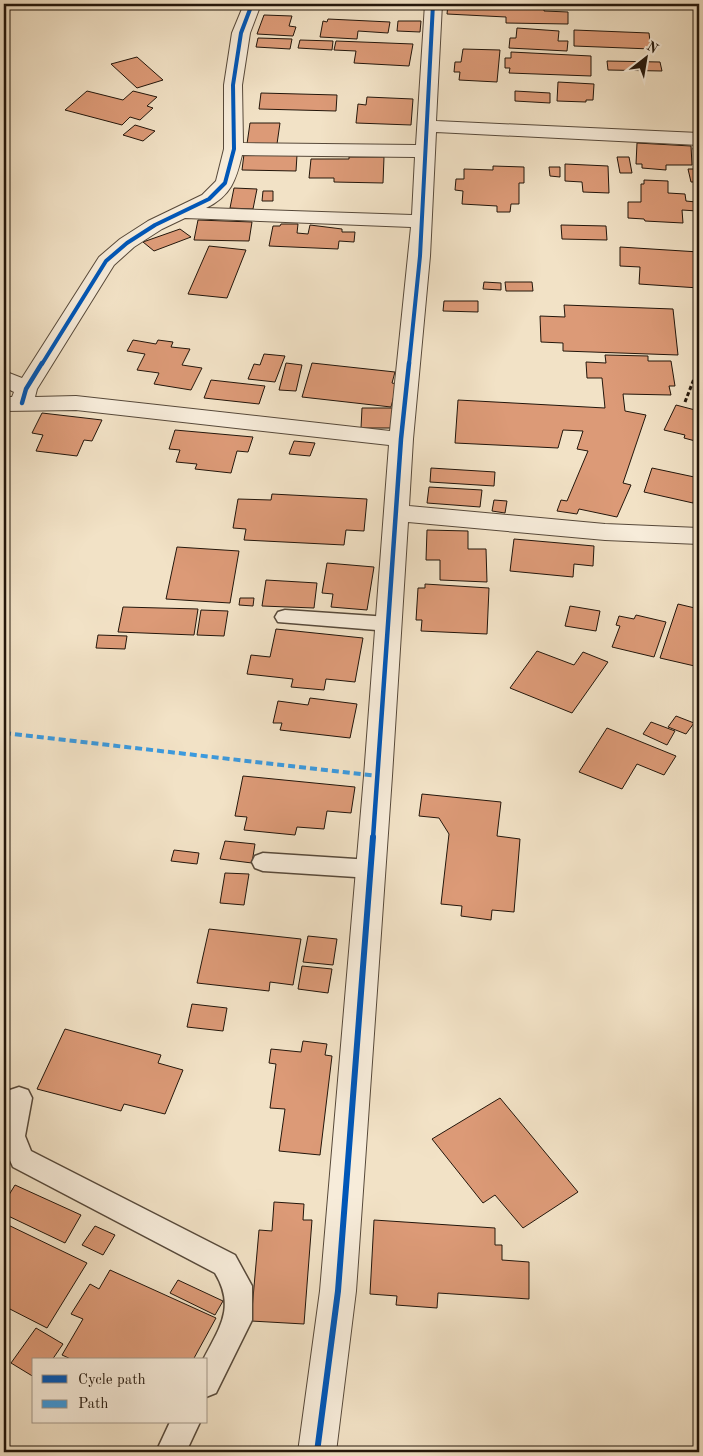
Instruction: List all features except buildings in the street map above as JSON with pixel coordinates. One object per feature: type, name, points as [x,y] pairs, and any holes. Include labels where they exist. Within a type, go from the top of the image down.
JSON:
[{"type":"street","points":[[17,399],[106,261],[127,243],[155,226],[209,200],[225,183],[234,149],[233,85],[241,32],[252,4]]},
{"type":"street","points":[[317,1452],[338,1291],[371,869],[401,439],[420,256],[433,4]]},
{"type":"street","points":[[234,149],[426,139],[699,139]]},
{"type":"street","points":[[185,212],[421,221]]},
{"type":"street","points":[[4,378],[17,399]]},
{"type":"street","points":[[17,399],[76,403],[401,439]]},
{"type":"street","points":[[397,513],[605,532],[699,536]]},
{"type":"lane","points":[[284,617],[389,624]]},
{"type":"lane","points":[[263,862],[371,869]]},
{"type":"lane","points":[[19,1098],[12,1136],[22,1159],[225,1264],[238,1286],[238,1320],[208,1379]]},
{"type":"lane","points":[[171,1452],[185,1424]]},
{"type":"path","points":[[685,402],[699,366]]},
{"type":"marked path","points":[[4,733],[378,776]]},
{"type":"cycle path","points":[[22,403],[26,389],[106,261],[127,243],[155,225],[209,199],[225,183],[234,149],[233,85],[241,33],[252,4]]},
{"type":"cycle path","points":[[317,1452],[338,1291],[378,776],[401,439],[420,256],[433,4]]}]
